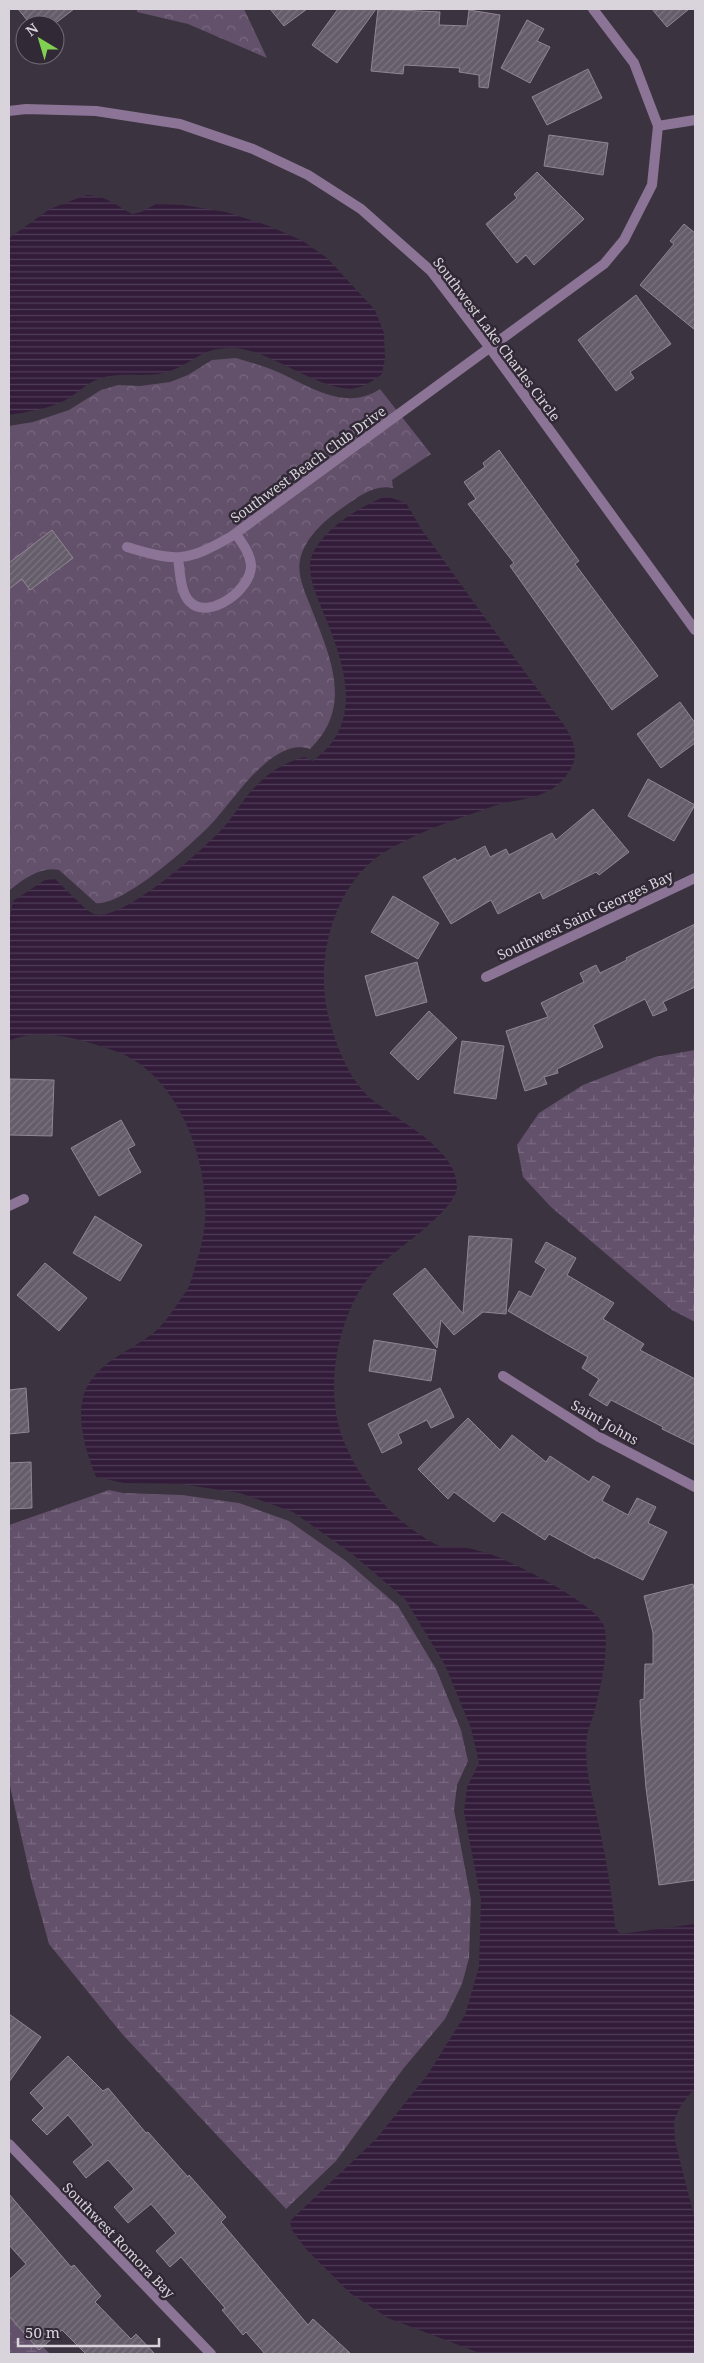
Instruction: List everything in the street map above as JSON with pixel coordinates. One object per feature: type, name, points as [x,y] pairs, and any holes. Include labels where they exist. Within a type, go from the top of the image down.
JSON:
[{"type":"street","points":[[593,9],[634,63],[658,126],[695,120]]},
{"type":"street","name":"Southwest Lake Charles Circle","points":[[9,112],[26,109],[96,111],[180,124],[254,148],[308,175],[362,208],[431,271],[490,348],[695,630]]},
{"type":"street","name":"Southwest Beach Club Drive","points":[[127,547],[158,556],[178,558],[211,548],[236,534],[604,264],[624,240],[652,185],[658,126]]},
{"type":"street","points":[[178,558],[186,598],[191,604],[200,608],[213,606],[231,597],[248,580],[251,562],[248,553],[236,534]]},
{"type":"street","name":"Southwest Saint Georges Bay","points":[[486,978],[695,878]]},
{"type":"street","points":[[9,1206],[24,1199]]},
{"type":"street","name":"Saint Johns","points":[[503,1376],[599,1437],[695,1487]]},
{"type":"street","name":"Southwest Romora Bay","points":[[9,2144],[211,2354]]},
{"type":"green space","points":[[137,9],[244,9],[267,58],[188,24],[137,12]]},
{"type":"green space","points":[[236,358],[268,368],[326,394],[339,397],[353,398],[366,396],[380,389],[431,454],[392,480],[393,488],[374,489],[356,498],[317,529],[306,544],[299,566],[304,589],[324,642],[334,679],[335,697],[332,715],[324,732],[310,749],[296,747],[269,760],[244,784],[215,820],[176,857],[141,884],[123,895],[96,903],[59,870],[52,869],[32,875],[9,891],[9,426],[33,422],[69,410],[101,390],[118,385],[140,386],[170,382],[188,375],[212,360]]},
{"type":"green space","points":[[695,1050],[695,1322],[672,1310],[551,1207],[523,1177],[517,1145],[539,1113],[583,1085],[655,1057]]},
{"type":"green space","points":[[109,1490],[123,1493],[182,1495],[239,1503],[289,1521],[346,1561],[398,1606],[436,1669],[461,1730],[468,1761],[457,1785],[454,1810],[471,1900],[469,1958],[462,1984],[445,2019],[403,2069],[336,2161],[286,2209],[123,2035],[49,1944],[31,1879],[9,1782],[9,1525]]},
{"type":"green space","points":[[9,2312],[50,2354],[9,2354]]},
{"type":"shaded area","points":[[86,195],[93,195],[104,199],[132,214],[141,212],[156,204],[183,205],[226,212],[269,226],[303,241],[327,258],[375,310],[384,333],[385,358],[382,374],[363,386],[343,388],[313,379],[248,350],[222,348],[205,353],[167,372],[149,375],[105,377],[92,382],[68,399],[57,404],[9,415],[9,238],[50,209]]},
{"type":"shaded area","points":[[386,496],[406,503],[422,530],[564,725],[571,738],[575,756],[571,769],[558,785],[551,790],[494,806],[451,821],[423,832],[383,853],[365,867],[351,885],[331,927],[324,974],[325,997],[332,1030],[344,1061],[355,1080],[369,1097],[436,1147],[454,1172],[457,1186],[455,1196],[447,1207],[423,1230],[375,1270],[362,1287],[351,1307],[337,1353],[334,1377],[338,1424],[352,1460],[361,1475],[381,1502],[406,1525],[439,1546],[469,1548],[490,1554],[534,1574],[586,1607],[598,1617],[604,1626],[606,1645],[604,1670],[588,1733],[586,1760],[603,1843],[615,1927],[620,1934],[695,1924],[695,2088],[681,2105],[674,2121],[675,2141],[695,2220],[695,2354],[482,2354],[388,2318],[350,2293],[306,2249],[292,2230],[290,2221],[377,2138],[428,2074],[465,2015],[479,1967],[481,1900],[464,1812],[467,1787],[479,1763],[471,1728],[445,1665],[405,1599],[351,1553],[293,1512],[240,1493],[181,1484],[124,1483],[96,1477],[85,1445],[81,1422],[81,1410],[86,1389],[100,1370],[158,1329],[187,1290],[192,1279],[203,1233],[205,1209],[203,1179],[191,1134],[181,1112],[168,1092],[153,1075],[135,1061],[115,1051],[62,1036],[35,1035],[9,1041],[9,923],[13,901],[45,880],[55,879],[92,913],[104,914],[121,908],[140,898],[199,852],[223,828],[247,796],[266,776],[297,759],[304,757],[313,761],[330,745],[339,730],[344,714],[345,680],[336,646],[313,585],[310,566],[319,543],[328,533],[351,514]]},
{"type":"building","points":[[18,9],[74,9],[65,16],[23,15]]},
{"type":"building","points":[[270,9],[307,9],[284,26]]},
{"type":"building","points":[[338,9],[376,9],[337,63],[312,45]]},
{"type":"building","points":[[378,9],[440,12],[439,25],[467,26],[469,10],[500,15],[488,88],[479,87],[479,75],[459,72],[460,68],[404,65],[403,74],[371,71]]},
{"type":"building","points":[[652,9],[689,9],[667,27]]},
{"type":"building","points":[[527,20],[544,29],[537,41],[550,47],[530,83],[501,68]]},
{"type":"building","points":[[588,69],[602,98],[547,125],[532,97]]},
{"type":"building","points":[[549,135],[608,143],[603,175],[544,166]]},
{"type":"building","points":[[537,172],[584,219],[534,265],[526,255],[517,263],[486,224],[517,198],[514,194]]},
{"type":"building","points":[[684,224],[695,233],[695,330],[640,285],[674,244],[670,241]]},
{"type":"building","points":[[636,295],[671,344],[630,372],[634,378],[616,391],[578,340]]},
{"type":"building","points":[[499,450],[579,561],[575,564],[658,676],[612,710],[510,566],[514,563],[468,504],[476,499],[464,482],[485,467],[483,463]]},
{"type":"building","points":[[52,530],[73,558],[30,590],[22,579],[9,589],[9,563]]},
{"type":"building","points":[[680,702],[695,723],[695,743],[661,768],[637,734]]},
{"type":"building","points":[[648,779],[695,805],[674,841],[628,816]]},
{"type":"building","points":[[593,809],[629,852],[599,875],[596,872],[543,899],[540,892],[498,914],[491,900],[451,924],[423,877],[455,858],[457,861],[485,846],[490,857],[506,849],[509,855],[552,833],[556,840]]},
{"type":"building","points":[[393,896],[439,923],[418,959],[371,932]]},
{"type":"building","points":[[695,924],[695,987],[663,1002],[667,1010],[653,1016],[645,999],[593,1025],[603,1047],[557,1069],[558,1073],[544,1077],[547,1084],[525,1091],[506,1031],[548,1017],[541,1003],[584,982],[580,973],[596,965],[600,973]]},
{"type":"building","points":[[417,962],[427,1002],[376,1016],[365,976]]},
{"type":"building","points":[[429,1011],[457,1038],[418,1080],[390,1053]]},
{"type":"building","points":[[462,1041],[504,1046],[496,1099],[454,1093]]},
{"type":"building","points":[[10,1079],[54,1080],[52,1136],[9,1135]]},
{"type":"building","points":[[121,1120],[135,1145],[128,1149],[141,1172],[99,1196],[71,1148]]},
{"type":"building","points":[[95,1216],[142,1245],[120,1281],[73,1253]]},
{"type":"building","points":[[469,1236],[512,1239],[506,1314],[483,1312],[454,1335],[441,1320],[437,1348],[393,1294],[425,1268],[463,1314]]},
{"type":"building","points":[[546,1242],[576,1258],[567,1275],[614,1303],[603,1319],[644,1344],[640,1350],[695,1379],[695,1445],[611,1400],[607,1406],[589,1395],[599,1379],[582,1368],[588,1357],[508,1311],[519,1291],[531,1297],[546,1269],[535,1262]]},
{"type":"building","points":[[45,1263],[87,1298],[59,1331],[17,1295]]},
{"type":"building","points":[[374,1340],[436,1350],[431,1381],[369,1371]]},
{"type":"building","points":[[26,1388],[29,1432],[9,1434],[9,1390]]},
{"type":"building","points":[[440,1388],[454,1417],[431,1428],[427,1420],[398,1434],[402,1443],[382,1453],[368,1424]]},
{"type":"building","points":[[468,1418],[500,1450],[512,1435],[546,1462],[550,1456],[589,1482],[593,1476],[610,1486],[602,1501],[628,1515],[637,1498],[656,1507],[648,1523],[667,1532],[643,1580],[596,1557],[595,1559],[549,1534],[545,1540],[502,1512],[494,1522],[454,1492],[448,1499],[418,1469]]},
{"type":"building","points":[[31,1462],[32,1508],[9,1509],[9,1463]]},
{"type":"building","points":[[693,1584],[695,1594],[695,1880],[659,1885],[646,1788],[641,1725],[640,1700],[644,1699],[645,1664],[653,1664],[653,1633],[644,1596]]},
{"type":"building","points":[[9,2014],[41,2037],[9,2082]]},
{"type":"building","points":[[68,2056],[103,2091],[108,2088],[146,2133],[148,2132],[188,2177],[189,2175],[226,2217],[221,2222],[308,2325],[313,2319],[351,2354],[265,2354],[246,2332],[243,2335],[222,2310],[225,2308],[181,2257],[170,2267],[156,2251],[176,2233],[151,2204],[128,2223],[114,2207],[134,2189],[108,2160],[86,2178],[73,2162],[93,2145],[68,2115],[47,2135],[32,2120],[44,2108],[30,2093]]},
{"type":"building","points":[[9,2194],[71,2267],[74,2265],[101,2296],[95,2302],[131,2339],[136,2334],[155,2354],[86,2354],[62,2330],[39,2350],[9,2316],[9,2280],[26,2264],[9,2245]]}]
